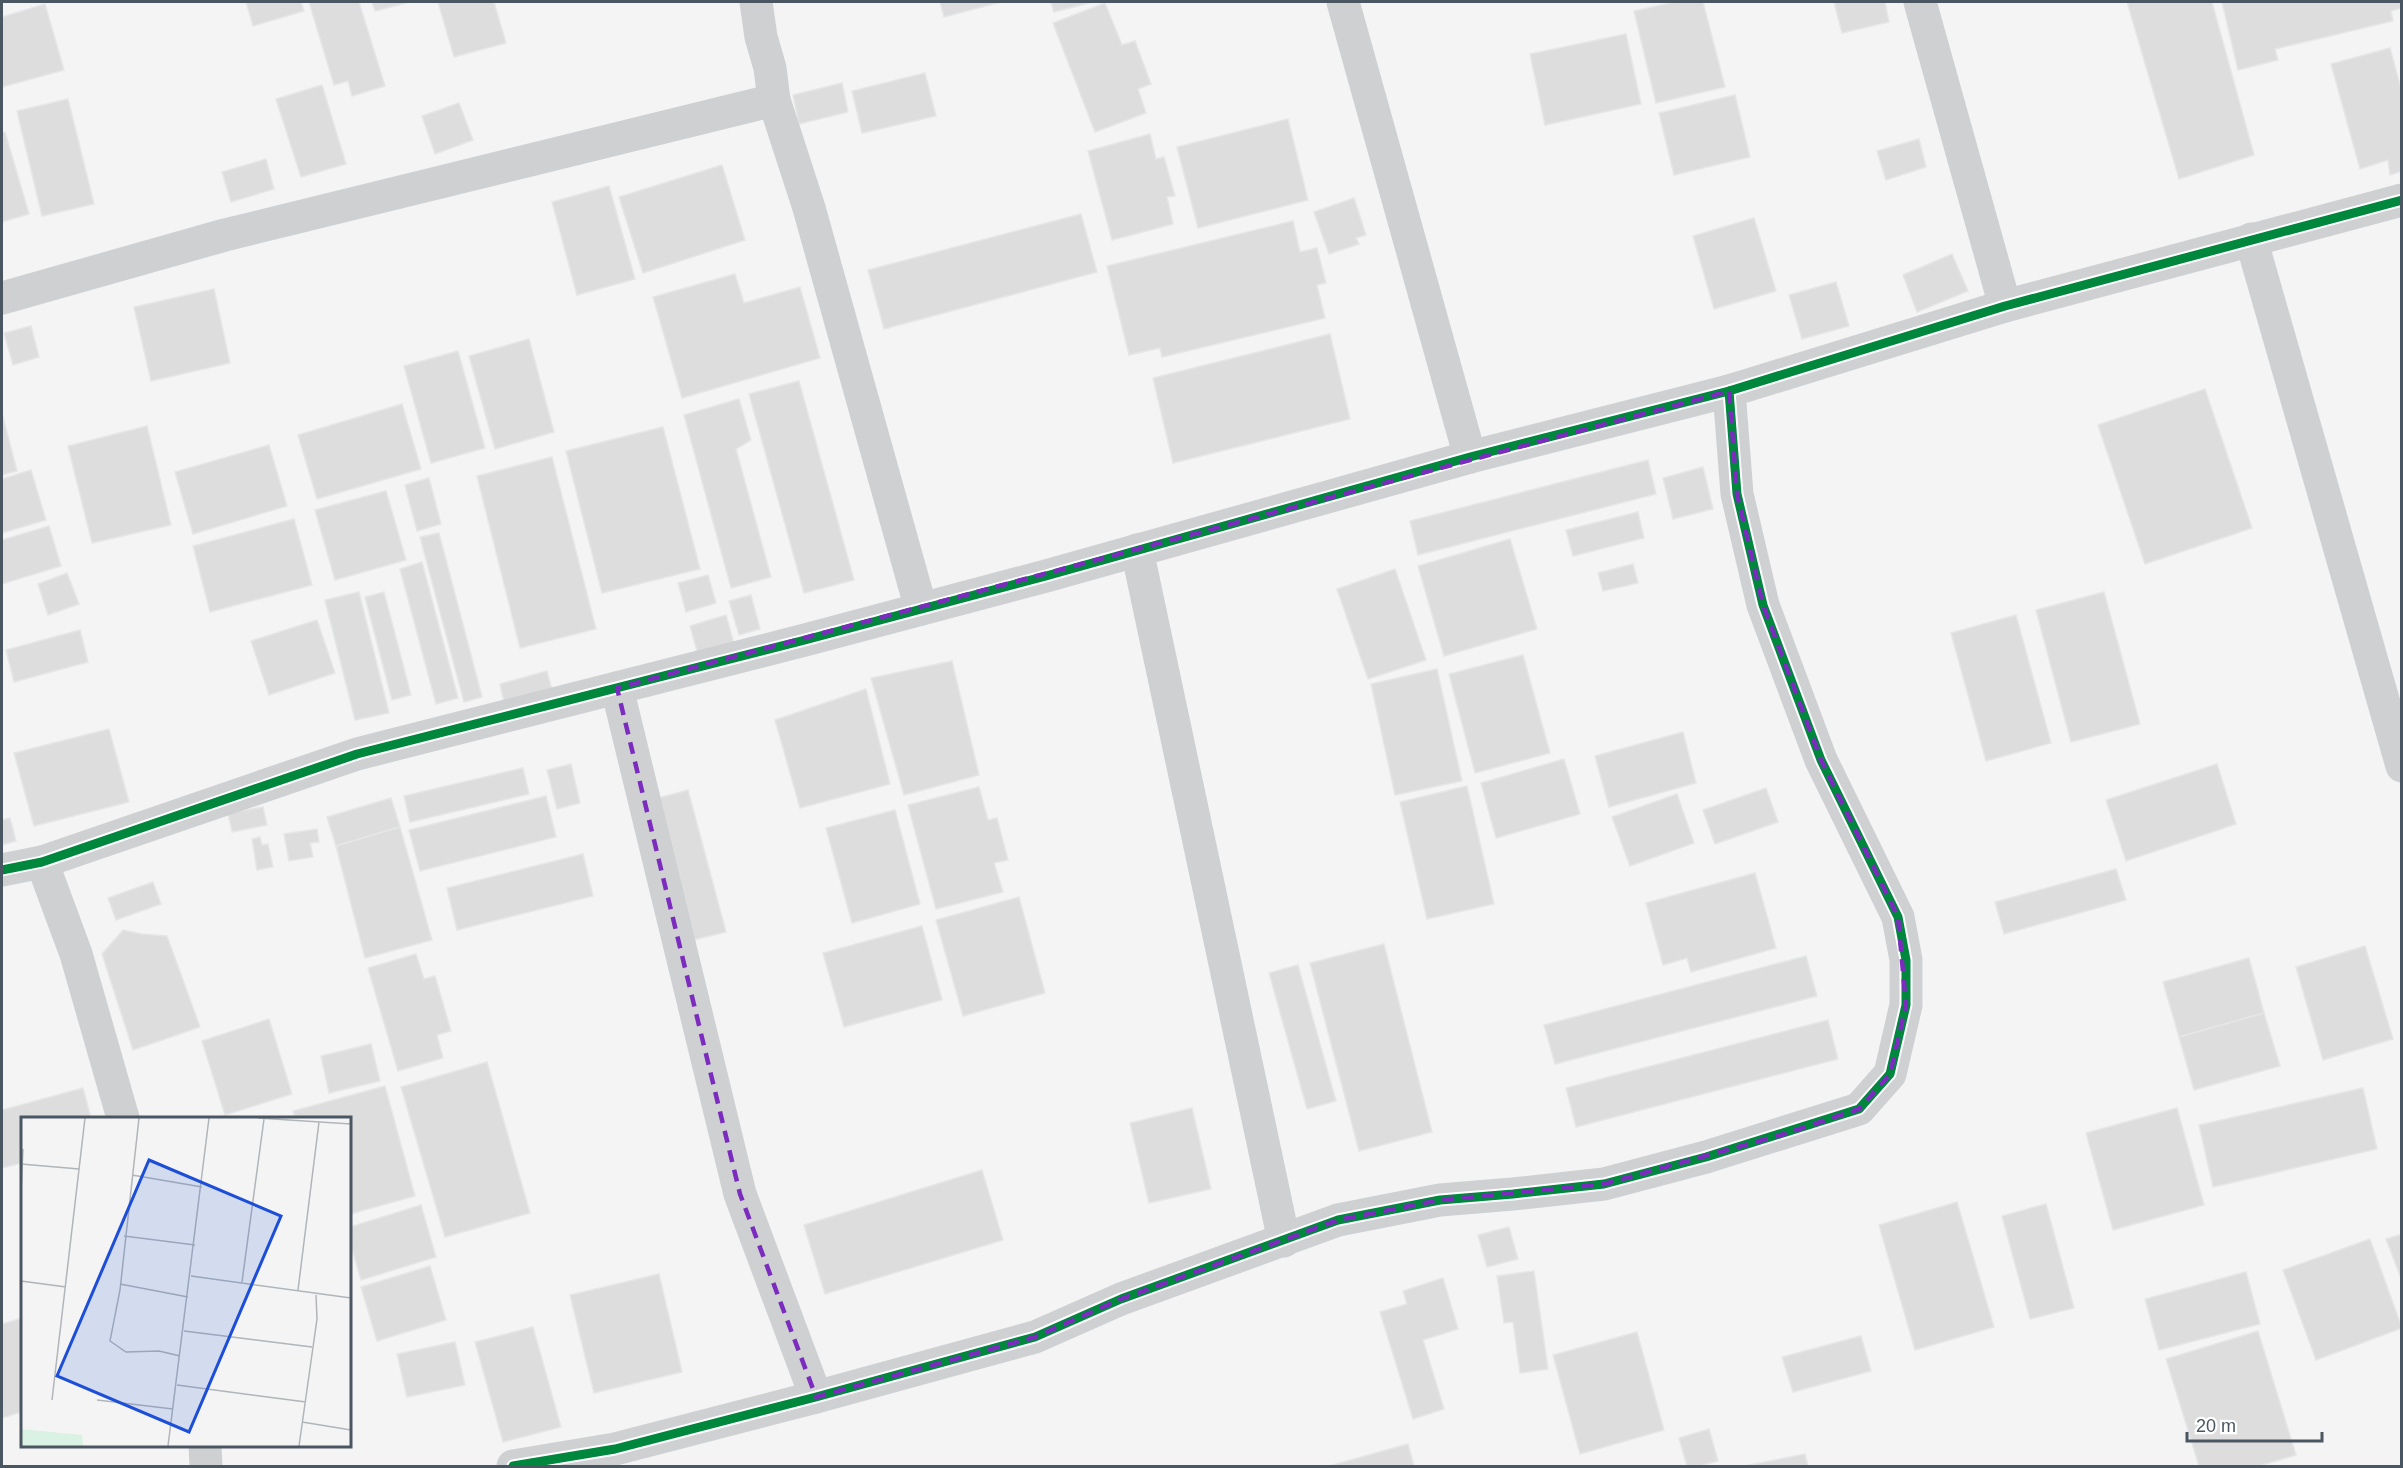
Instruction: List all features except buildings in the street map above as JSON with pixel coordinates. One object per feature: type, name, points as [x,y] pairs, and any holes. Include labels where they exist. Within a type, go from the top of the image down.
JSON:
[{"type":"street","points":[[756,2],[761,37],[770,68],[774,100],[809,208],[921,609]]},
{"type":"street","points":[[1343,2],[1470,457]]},
{"type":"street","points":[[1920,2],[2005,306]]},
{"type":"street","points":[[2,298],[225,235],[774,100]]},
{"type":"street","points":[[2,870],[42,862],[357,754],[921,609],[1470,457],[1729,392],[2005,306],[2402,200]]},
{"type":"street","points":[[2251,239],[2402,766]]},
{"type":"street","points":[[513,1467],[615,1449],[1035,1337],[1121,1299],[1338,1220],[1440,1200],[1604,1184],[1706,1157],[1859,1109],[1890,1074],[1906,1005],[1906,960],[1898,917],[1821,760],[1763,605],[1737,494],[1729,392]]},
{"type":"street","points":[[1137,550],[1284,1241]]},
{"type":"street","points":[[617,688],[741,1194],[816,1397]]},
{"type":"street","points":[[42,862],[76,954],[122,1117]]},
{"type":"street","points":[[205,1447],[206,1467]]},
{"type":"highlighted area","points":[[1729,391],[1737,494],[1763,605],[1821,760],[1898,917],[1906,1005],[1890,1074],[1859,1109],[1781,1135],[1604,1184],[1440,1200],[1338,1220],[1121,1299],[1035,1337],[816,1397],[740,1194],[617,688]]},
{"type":"cycle path","points":[[2,870],[42,862],[357,754],[805,640],[1046,576],[1470,457],[1729,391],[2005,306],[2402,200]]},
{"type":"cycle path","points":[[513,1466],[615,1449],[1035,1337],[1121,1299],[1338,1220],[1440,1200],[1604,1184],[1706,1157],[1859,1109],[1890,1074],[1906,1005],[1906,960],[1898,917],[1821,760],[1763,605],[1737,494],[1729,391]]}]
